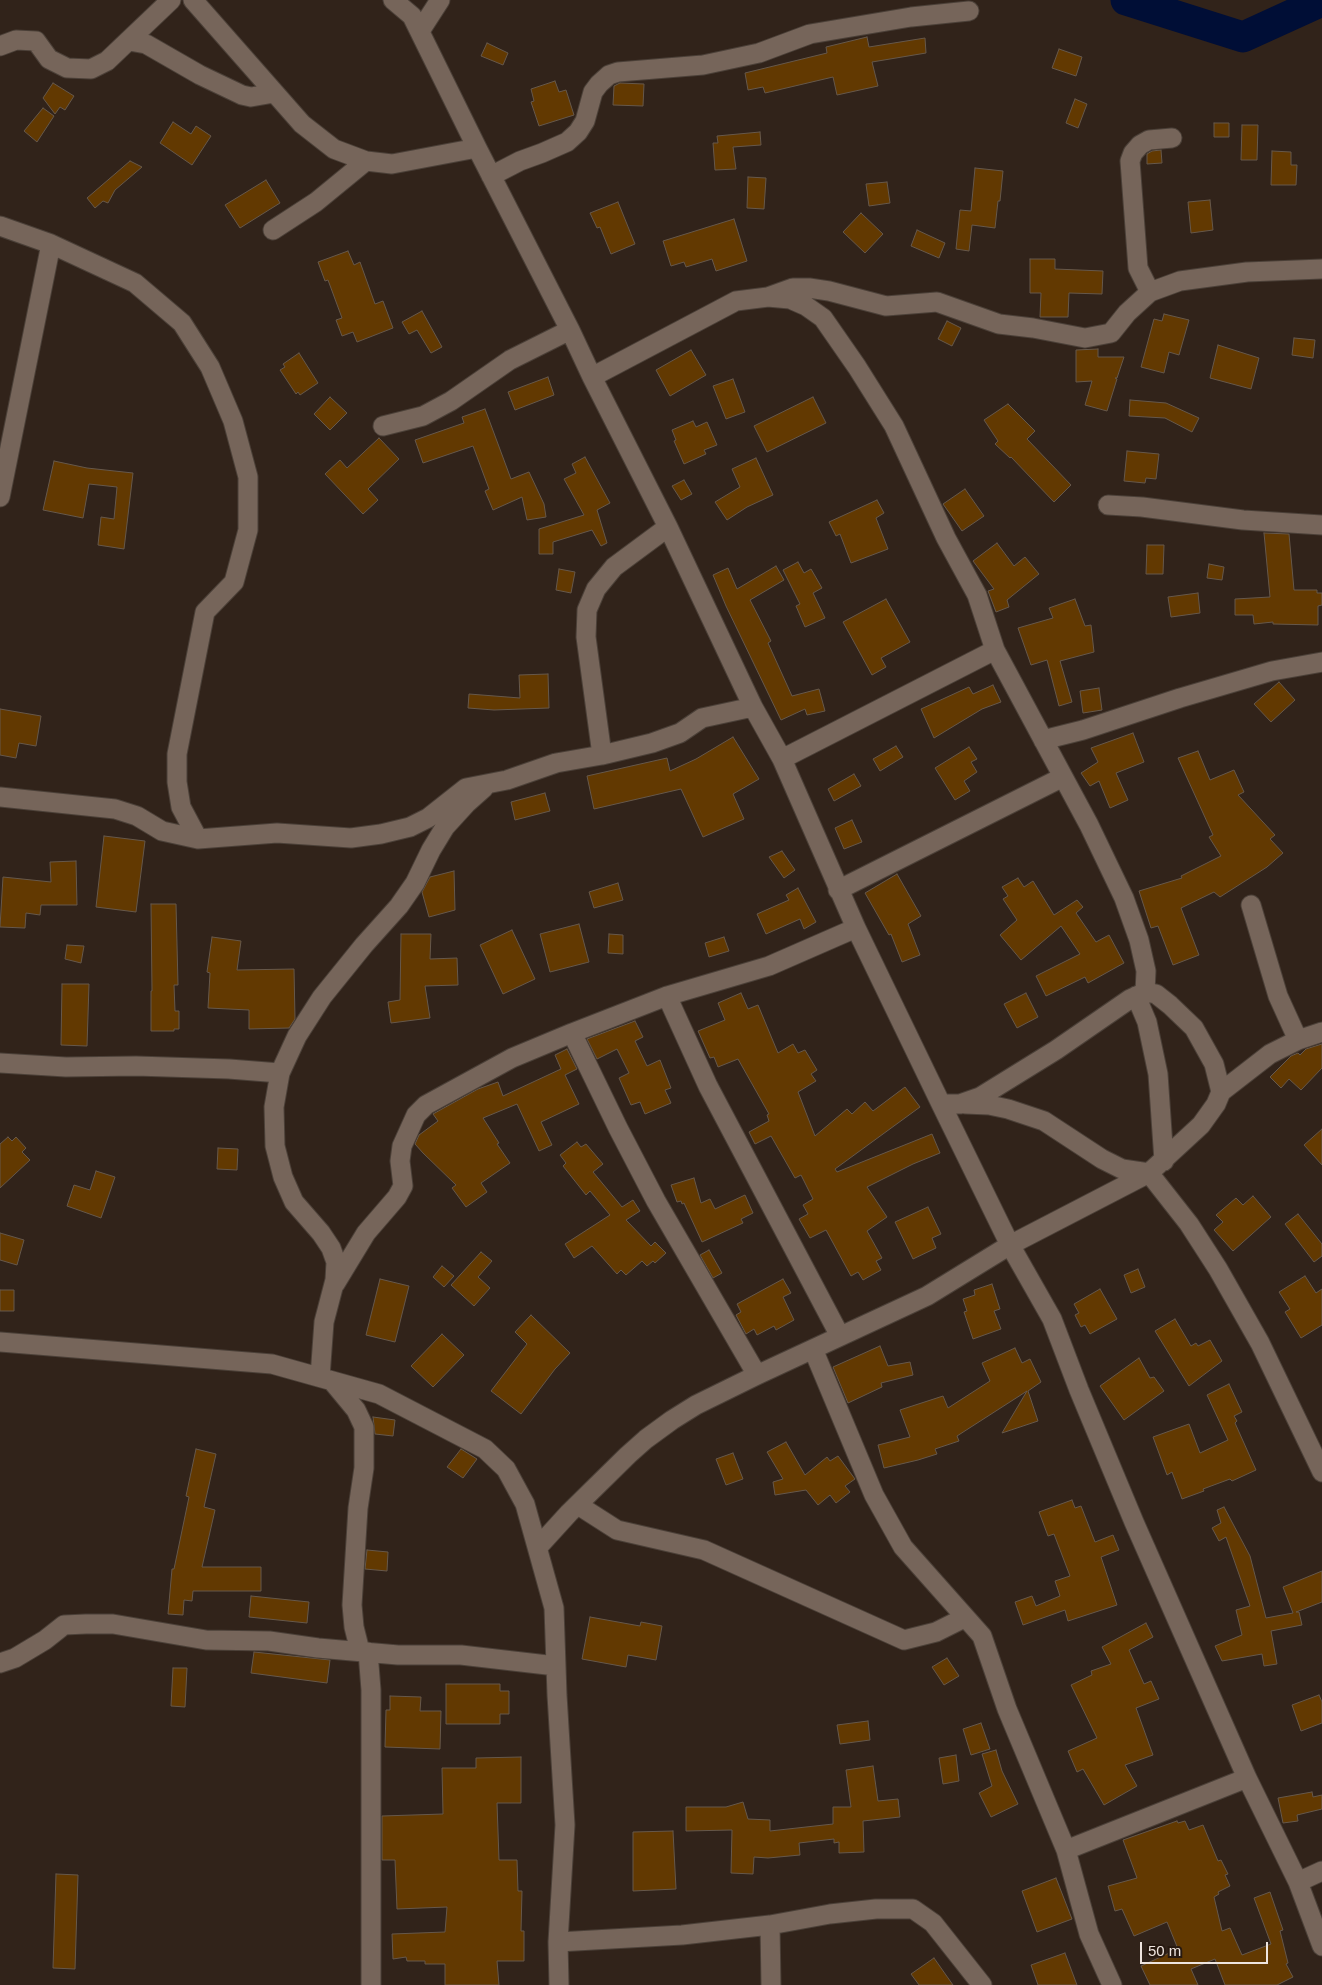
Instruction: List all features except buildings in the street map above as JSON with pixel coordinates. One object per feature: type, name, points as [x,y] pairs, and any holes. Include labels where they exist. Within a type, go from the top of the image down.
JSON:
[{"type":"street","points":[[0,46],[16,40],[36,41],[50,59],[67,68],[91,69],[107,61],[171,0]]},
{"type":"street","points":[[193,0],[302,124],[334,149],[366,161],[392,164],[476,148]]},
{"type":"street","points":[[393,0],[412,16],[476,148],[570,330],[668,527],[753,707],[782,759],[838,890],[1010,1246],[1052,1319],[1079,1390],[1134,1522],[1247,1778],[1298,1882],[1322,1946]]},
{"type":"street","points":[[420,31],[440,0]]},
{"type":"street","points":[[491,176],[520,161],[567,142],[578,132],[585,121],[593,92],[609,75],[618,72],[703,65],[759,53],[810,34],[911,17],[969,11]]},
{"type":"street","points":[[129,41],[146,44],[200,75],[242,95],[251,97],[274,93]]},
{"type":"street","points":[[1150,292],[1138,268],[1130,161],[1133,152],[1149,140],[1172,138]]},
{"type":"street","points":[[274,230],[316,202],[366,161]]},
{"type":"street","points":[[0,226],[52,244],[135,284],[182,323],[210,367],[233,421],[248,477],[248,530],[234,582],[205,612],[177,754],[177,782],[181,807],[198,839]]},
{"type":"street","points":[[0,497],[52,244]]},
{"type":"street","points":[[768,297],[792,288],[809,288],[864,299],[886,306],[936,302],[998,324],[1033,328],[1085,338],[1111,333],[1127,313],[1150,292],[1180,280],[1247,272],[1322,269]]},
{"type":"street","points":[[592,377],[736,301],[768,297],[790,299],[806,306],[822,318],[857,367],[894,426],[946,538],[977,595],[995,650],[1089,825],[1124,898],[1139,940],[1146,971],[1140,994],[1158,1074],[1164,1161]]},
{"type":"street","points":[[383,426],[424,416],[459,396],[510,360],[570,330]]},
{"type":"street","points":[[1108,505],[1142,507],[1243,520],[1322,525]]},
{"type":"street","points":[[602,755],[586,637],[587,610],[596,589],[614,567],[668,527]]},
{"type":"street","points":[[782,759],[995,650]]},
{"type":"street","points":[[1043,740],[1083,730],[1180,698],[1272,671],[1322,662]]},
{"type":"street","points":[[0,797],[115,809],[137,816],[162,831],[198,839],[277,833],[351,838],[381,834],[410,827],[428,818],[466,788],[507,780],[556,763],[602,755],[652,743],[680,733],[702,718],[753,707]]},
{"type":"street","points":[[838,890],[1063,777]]},
{"type":"street","points":[[371,1985],[370,1690],[364,1651],[354,1627],[352,1605],[358,1508],[364,1468],[364,1427],[356,1410],[326,1379],[324,1322],[333,1287],[336,1262],[331,1248],[321,1233],[294,1202],[283,1177],[275,1146],[274,1107],[280,1072],[297,1036],[322,997],[364,944],[399,906],[415,884],[431,850],[445,827],[466,804],[489,784]]},
{"type":"street","points":[[1251,905],[1278,996],[1298,1040]]},
{"type":"street","points":[[333,1287],[366,1233],[397,1197],[403,1186],[400,1161],[402,1146],[416,1115],[426,1105],[512,1058],[572,1033],[667,996],[769,966],[856,928]]},
{"type":"street","points":[[960,1104],[980,1097],[1008,1081],[1140,994],[1156,994],[1194,1028],[1214,1064],[1221,1092]]},
{"type":"street","points":[[667,996],[708,1086],[840,1336]]},
{"type":"street","points":[[538,1547],[640,1444],[696,1404],[928,1296],[1010,1246],[1148,1173],[1164,1161],[1200,1125],[1216,1104],[1221,1092],[1270,1054],[1298,1040],[1322,1032]]},
{"type":"street","points":[[572,1033],[656,1201],[757,1375]]},
{"type":"street","points":[[0,1063],[66,1067],[136,1066],[280,1072]]},
{"type":"street","points":[[941,1104],[989,1106],[1008,1109],[1044,1121],[1102,1159],[1122,1169],[1148,1173],[1189,1224],[1218,1269],[1260,1343],[1320,1462]]},
{"type":"street","points":[[0,1342],[272,1364],[379,1394],[485,1449],[506,1469],[525,1504],[554,1608],[565,1825],[558,1942],[559,1985]]},
{"type":"street","points":[[813,1349],[879,1504],[903,1547],[964,1618],[982,1636],[1007,1708],[1066,1850],[1089,1934],[1112,1985]]},
{"type":"street","points":[[578,1505],[617,1530],[704,1550],[904,1640],[936,1632],[964,1618]]},
{"type":"street","points":[[0,1663],[15,1658],[45,1640],[64,1625],[113,1624],[206,1640],[269,1641],[318,1648],[398,1655],[461,1655],[556,1666]]},
{"type":"street","points":[[1066,1850],[1247,1778]]},
{"type":"street","points":[[1298,1882],[1322,1871]]},
{"type":"street","points":[[558,1942],[624,1939],[770,1925],[830,1914],[876,1909],[913,1909],[933,1923],[982,1985]]},
{"type":"street","points":[[770,1925],[771,1985]]},
{"type":"waterway","points":[[1126,0],[1243,37],[1322,1]]}]
